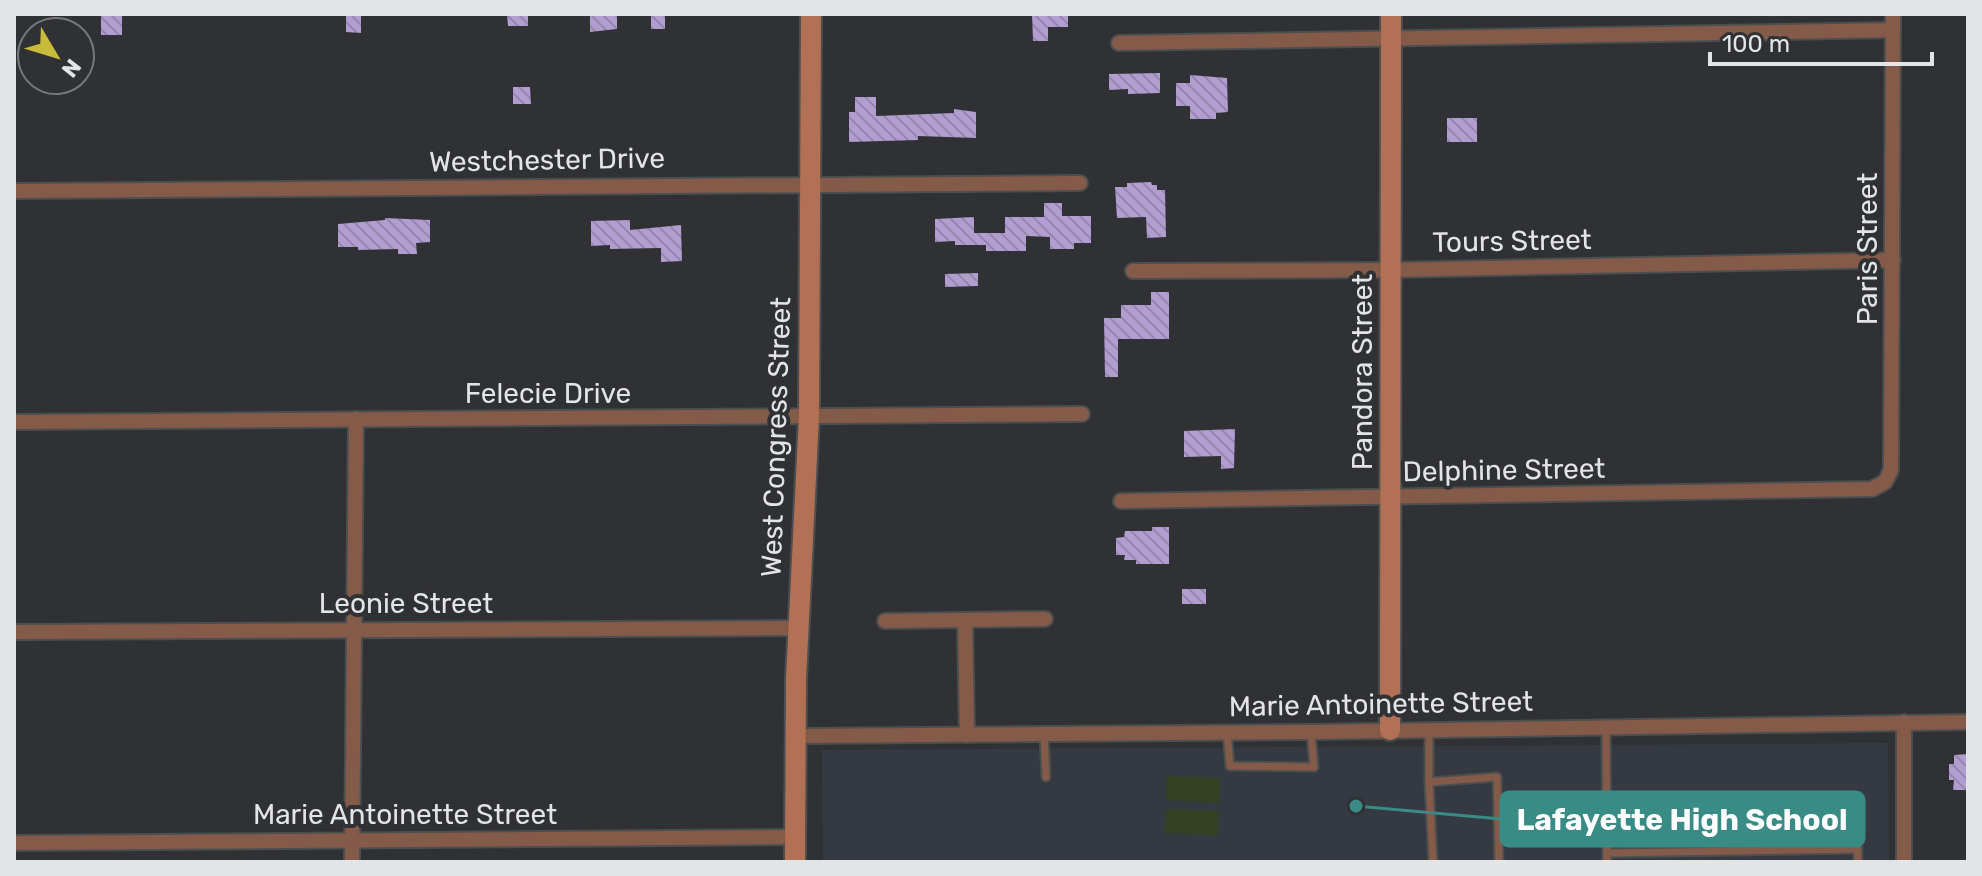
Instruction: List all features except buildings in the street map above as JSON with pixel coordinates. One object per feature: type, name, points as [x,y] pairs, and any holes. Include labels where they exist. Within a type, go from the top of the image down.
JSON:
[{"type":"main road","name":"West Congress Street","points":[[795,862],[798,628],[809,416],[811,14]]},
{"type":"main road","name":"Pandora Street","points":[[1390,730],[1391,14]]},
{"type":"street","name":"Paris Street","points":[[1885,482],[1891,470],[1893,14]]},
{"type":"street","points":[[1119,43],[1893,30]]},
{"type":"street","name":"Westchester Drive","points":[[14,191],[1080,183]]},
{"type":"street","name":"Tours Street","points":[[1133,271],[1390,270],[1893,260]]},
{"type":"street","name":"Felecie Drive","points":[[14,422],[1082,414]]},
{"type":"street","points":[[352,862],[356,419]]},
{"type":"street","name":"Delphine Street","points":[[1121,501],[1872,489],[1885,482]]},
{"type":"street","points":[[885,621],[1045,619]]},
{"type":"street","points":[[965,620],[967,735]]},
{"type":"street","name":"Leonie Street","points":[[14,632],[798,628]]},
{"type":"street","points":[[1904,722],[1904,862]]},
{"type":"street","name":"Marie Antoinette Street","points":[[796,736],[1968,722]]},
{"type":"street","name":"Marie Antoinette Street","points":[[14,843],[796,837]]},
{"type":"lane","points":[[1606,727],[1607,858],[1858,849]]},
{"type":"lane","points":[[1429,730],[1433,862]]},
{"type":"lane","points":[[1227,732],[1230,766],[1314,767],[1311,732]]},
{"type":"lane","points":[[1044,734],[1046,777]]},
{"type":"lane","points":[[1429,782],[1497,777],[1499,862]]},
{"type":"lane","points":[[1607,811],[1856,809],[1858,862]]},
{"type":"shaded area","points":[[1888,743],[1889,862],[823,862],[822,750]]},
{"type":"green space","points":[[1167,776],[1220,778],[1219,803],[1166,800]]},
{"type":"green space","points":[[1166,809],[1219,811],[1218,835],[1165,833]]},
{"type":"place","name":"Lafayette High School","points":[[1356,806]]}]
